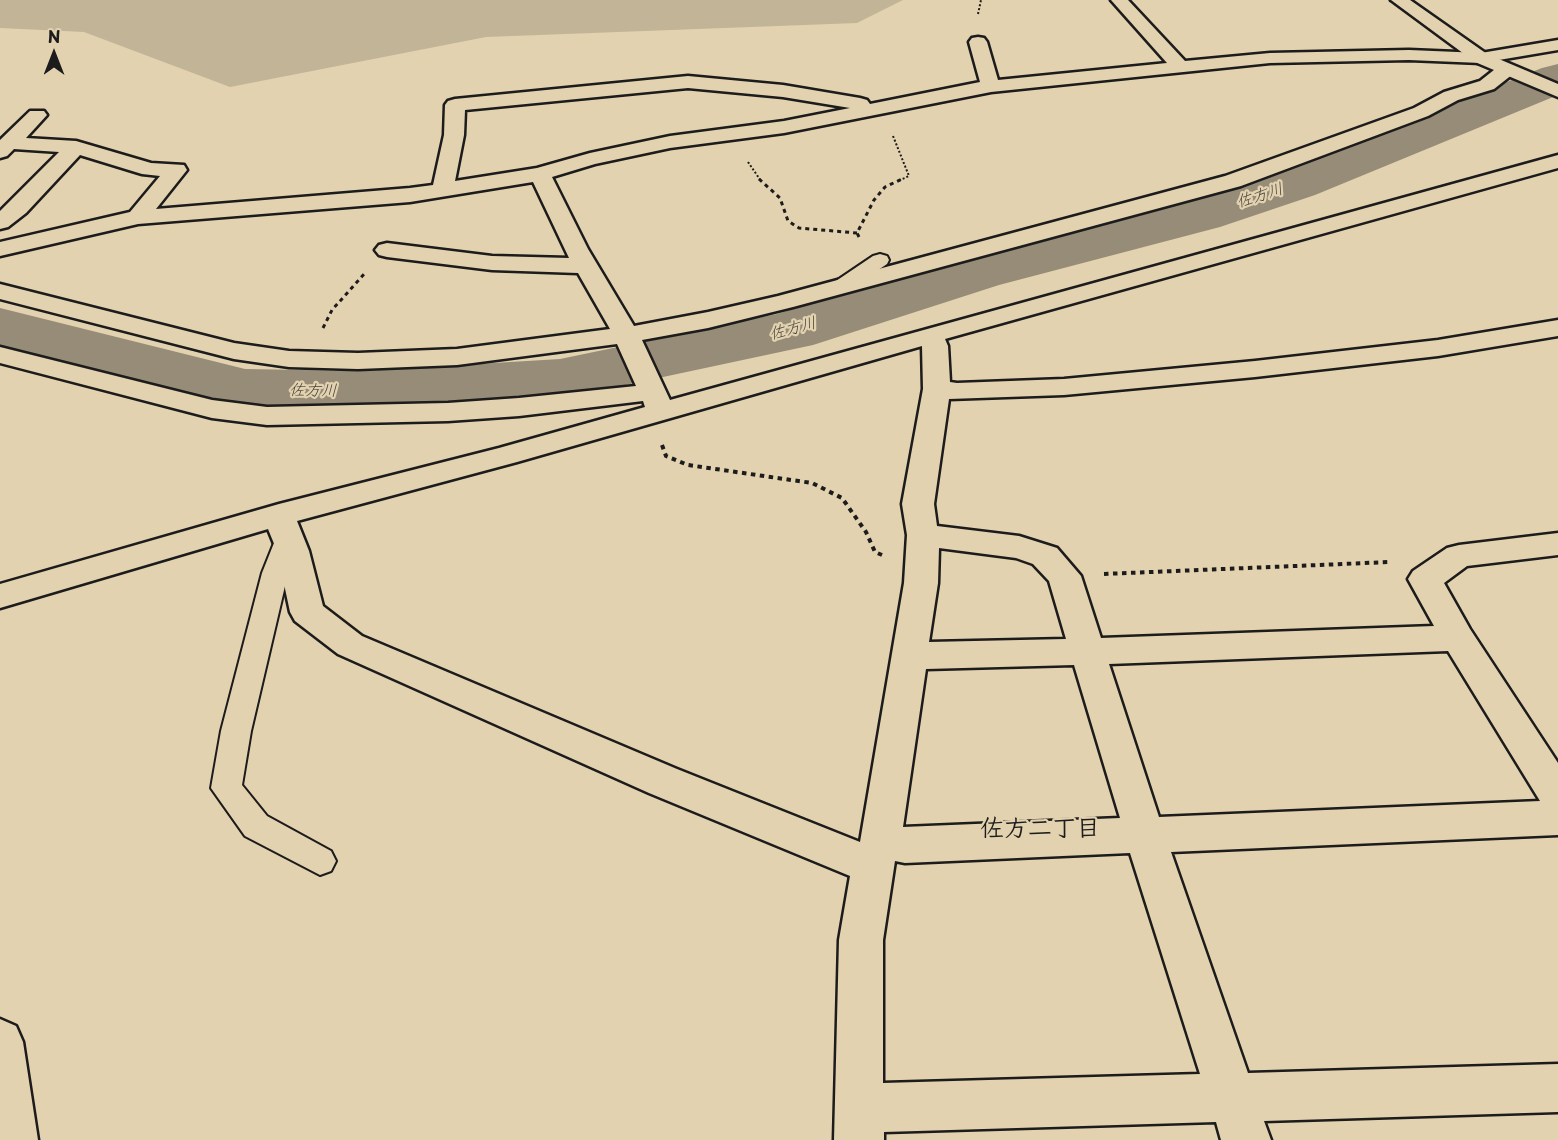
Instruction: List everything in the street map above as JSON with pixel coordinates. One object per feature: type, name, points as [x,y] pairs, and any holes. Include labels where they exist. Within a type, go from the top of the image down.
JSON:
[{"type":"street","points":[[1119,0],[1180,66]]},
{"type":"street","points":[[1399,0],[1482,58],[1558,91]]},
{"type":"street","points":[[978,42],[991,86]]},
{"type":"street","points":[[0,249],[138,217],[410,195],[540,174],[670,142],[784,127],[991,86],[1180,66],[1296,57],[1409,55],[1482,58],[1558,45]]},
{"type":"street","points":[[0,291],[234,351],[289,359],[347,361],[457,357],[626,335],[708,321],[1233,181],[1420,112],[1451,96],[1487,85],[1511,72]]},
{"type":"street","points":[[443,189],[454,135],[455,105],[688,82],[783,91],[885,107]]},
{"type":"street","points":[[5,147],[37,115]]},
{"type":"street","points":[[5,147],[76,147],[150,169],[176,170],[138,217]]},
{"type":"street","points":[[0,222],[18,207],[76,147]]},
{"type":"street","points":[[0,596],[284,527],[496,458],[654,401],[930,336],[1558,161]]},
{"type":"street","points":[[540,174],[586,266],[626,335],[654,401]]},
{"type":"street","points":[[387,250],[492,263],[586,266]]},
{"type":"street","points":[[937,389],[957,391],[1064,387],[1255,369],[1438,348],[1558,328]]},
{"type":"street","points":[[930,336],[935,346],[937,389],[918,504],[923,549],[910,656],[861,939],[859,1124],[1240,1119],[1558,1088]]},
{"type":"street","points":[[0,355],[212,408],[267,416],[448,412],[654,401]]},
{"type":"street","points":[[284,527],[307,612],[350,645],[663,781],[854,859],[905,845],[1558,818]]},
{"type":"street","points":[[1558,544],[1459,556],[1425,579],[1458,638],[1558,796]]},
{"type":"street","points":[[923,549],[1019,547],[1045,556],[1064,576],[1145,835],[1240,1119]]},
{"type":"street","points":[[910,656],[1458,638]]},
{"type":"street","points":[[0,1042],[13,1140]]},
{"type":"lane","points":[[840,287],[875,263]]},
{"type":"lane","points":[[284,527],[236,731],[226,788],[256,826],[320,861]]},
{"type":"path","points":[[857,232],[874,200],[885,187],[909,176],[885,107]]},
{"type":"path","points":[[730,134],[759,179],[780,198],[788,221],[799,228],[857,232]]},
{"type":"path","points":[[857,232],[875,263]]},
{"type":"path","points":[[347,361],[327,340],[323,328],[332,310],[387,250]]},
{"type":"path","points":[[654,401],[666,456],[688,465],[812,483],[842,498],[866,531],[875,552],[909,564],[923,549]]},
{"type":"path","points":[[1064,576],[1407,561],[1422,562],[1440,569]]},
{"type":"shaded area","points":[[0,0],[903,0],[857,23],[486,37],[230,87],[84,32],[0,28]]},
{"type":"shaded area","points":[[1558,70],[1558,89],[1540,97],[1516,104],[1414,146],[1296,184],[1481,104],[1516,86]]},
{"type":"waterway","name":"佐方川","points":[[0,327],[245,389],[361,392],[560,379],[790,331],[978,272],[1200,215],[1296,184],[1558,78]]},
{"type":"district","name":"佐方二丁目","points":[[1040,829]]}]
